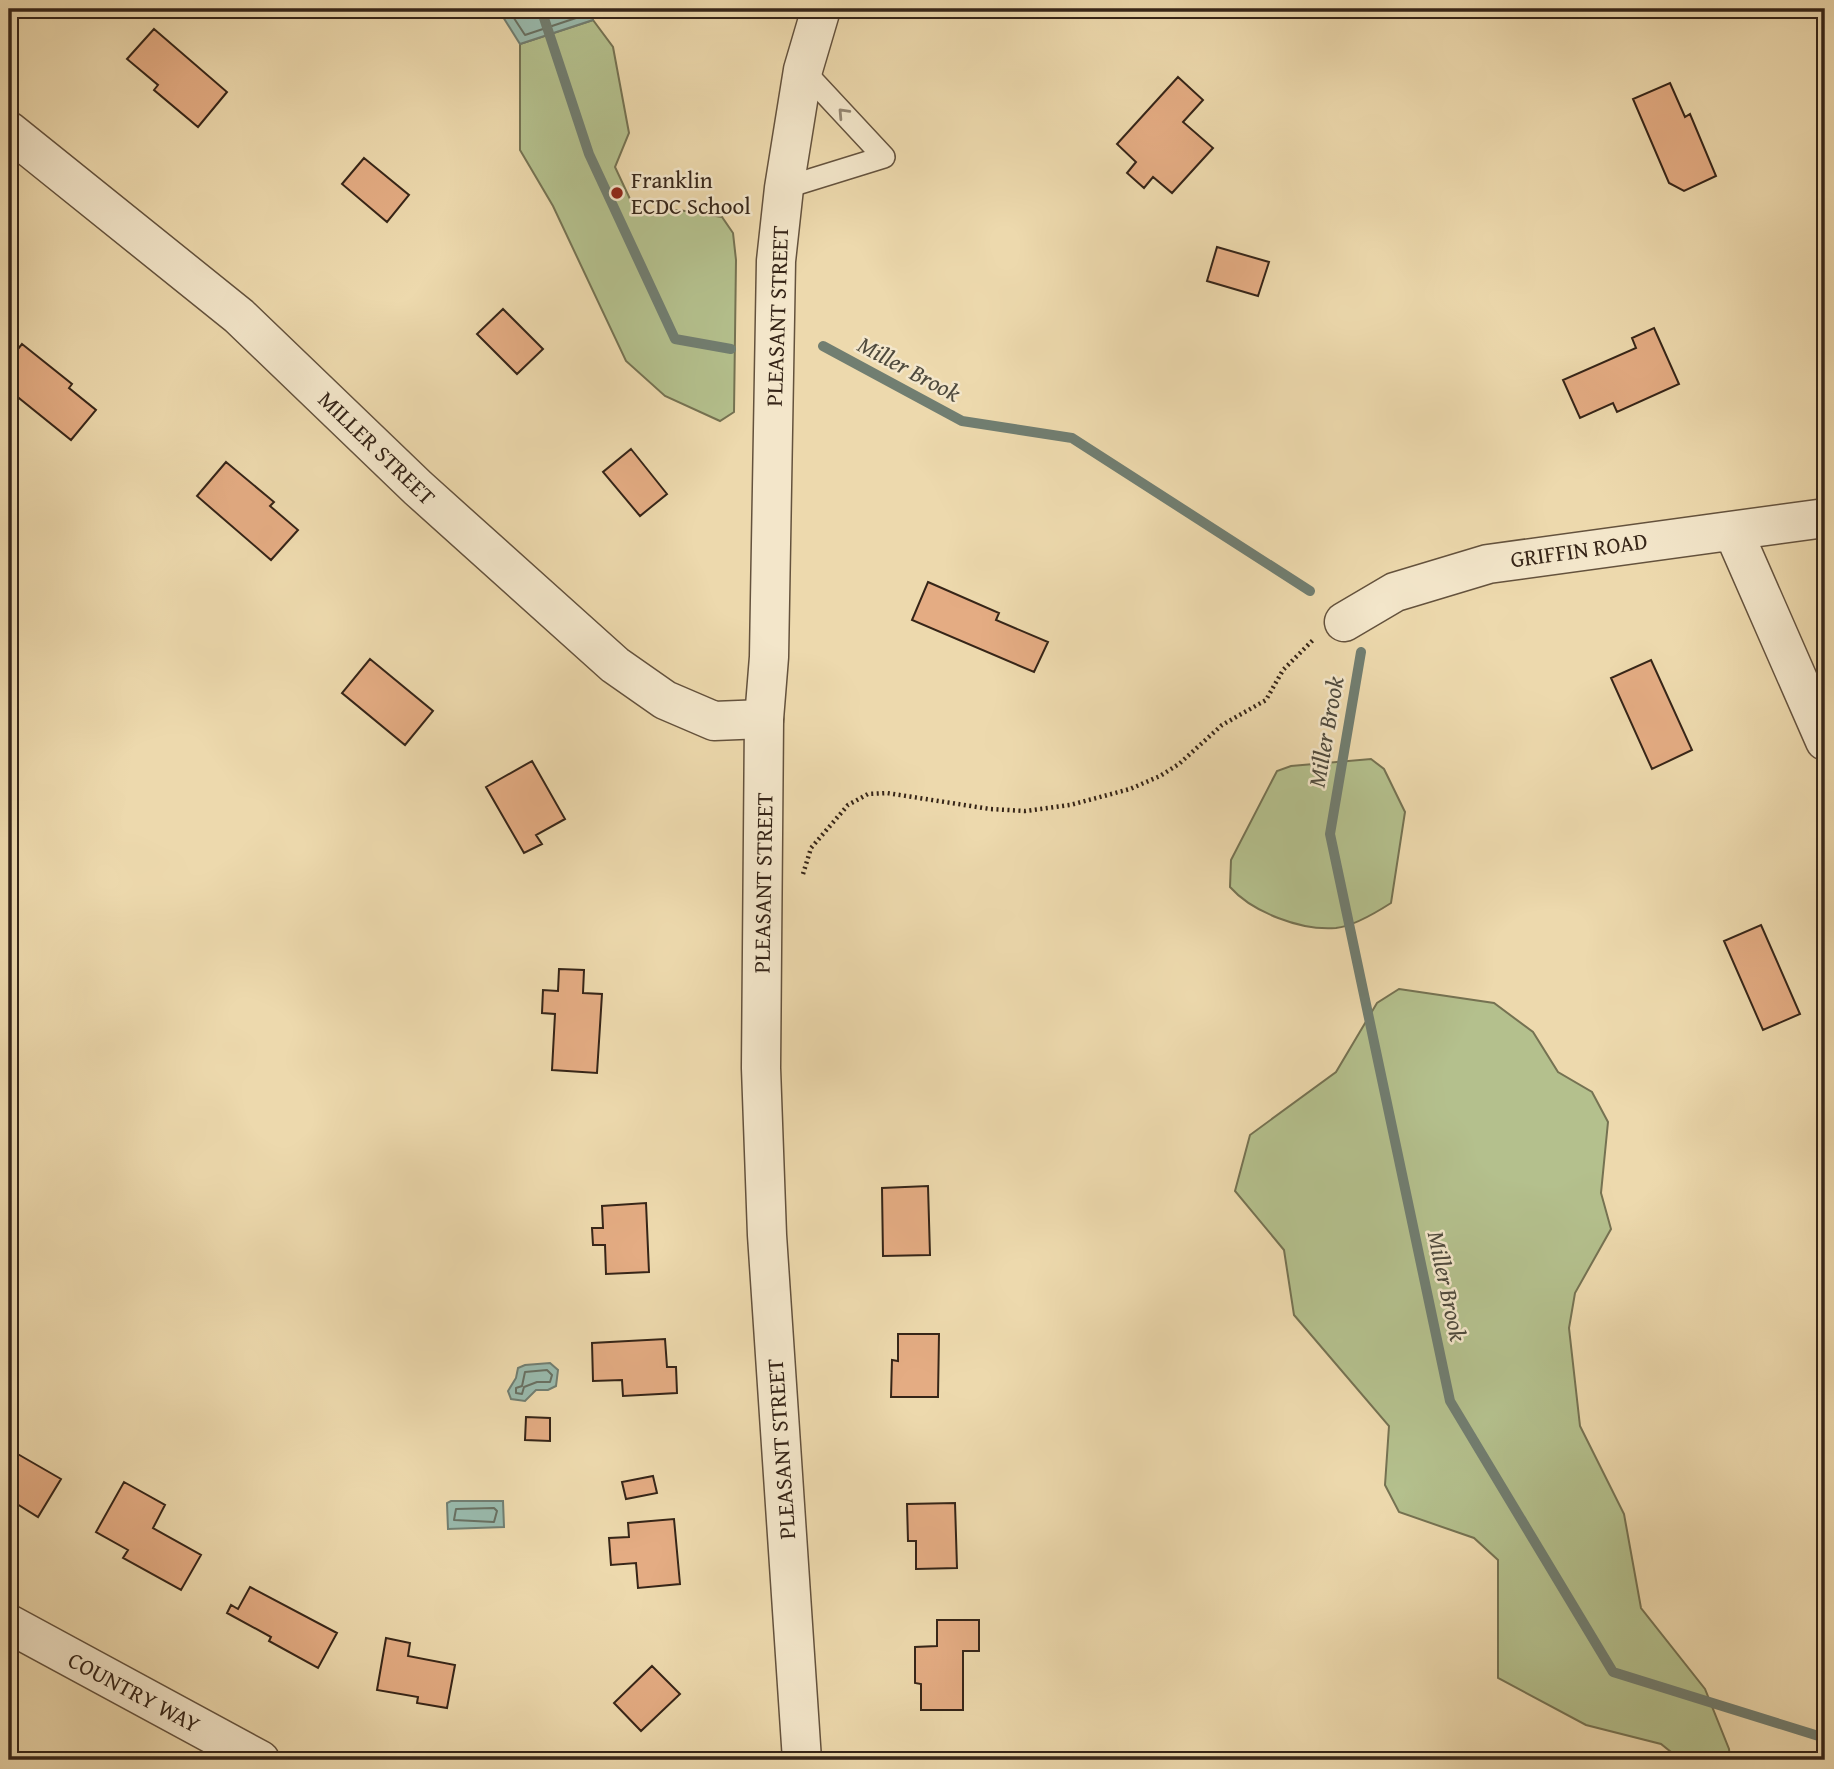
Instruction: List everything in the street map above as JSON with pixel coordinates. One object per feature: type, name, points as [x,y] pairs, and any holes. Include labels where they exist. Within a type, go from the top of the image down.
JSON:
[{"type":"street","name":"PLEASANT STREET","points":[[802,1760],[767,1235],[761,1068],[764,719],[769,657],[776,261],[784,188],[803,70],[821,9]]},
{"type":"street","name":"MILLER STREET","points":[[9,131],[239,316],[418,488],[615,665],[665,700],[714,722],[764,719]]},
{"type":"street","name":"GRIFFIN ROAD","points":[[1344,622],[1395,592],[1488,564],[1825,518]]},
{"type":"street","points":[[1733,531],[1825,741]]},
{"type":"street","name":"COUNTRY WAY","points":[[9,1624],[260,1760]]},
{"type":"lane","points":[[784,188],[884,156],[803,70]]},
{"type":"path","points":[[802,884],[811,848],[848,805],[868,794],[887,793],[990,809],[1025,811],[1070,805],[1130,789],[1160,776],[1223,725],[1266,700],[1283,670],[1298,654],[1318,637],[1344,622]]},
{"type":"green space","points":[[593,20],[613,47],[629,133],[615,167],[637,214],[679,210],[722,217],[733,233],[736,260],[734,412],[720,421],[665,396],[626,361],[553,206],[520,150],[520,44]]},
{"type":"green space","points":[[1371,759],[1384,769],[1405,812],[1391,903],[1350,925],[1322,928],[1293,923],[1264,912],[1230,887],[1231,860],[1277,771],[1291,766]]},
{"type":"green space","points":[[1399,989],[1494,1003],[1533,1032],[1558,1072],[1592,1092],[1608,1122],[1601,1193],[1611,1229],[1575,1293],[1569,1328],[1580,1426],[1624,1514],[1641,1608],[1705,1689],[1729,1749],[1730,1760],[1681,1760],[1661,1744],[1586,1725],[1498,1678],[1498,1560],[1474,1538],[1399,1512],[1385,1485],[1389,1426],[1294,1315],[1284,1250],[1235,1191],[1250,1135],[1336,1072],[1377,1003]]},
{"type":"water","points":[[498,9],[590,9],[593,20],[520,44]]},
{"type":"water","points":[[550,1363],[558,1370],[556,1386],[548,1390],[536,1390],[525,1401],[511,1399],[508,1391],[516,1378],[518,1368]]},
{"type":"water","points":[[503,1501],[504,1527],[448,1529],[447,1503]]},
{"type":"building","points":[[154,29],[227,92],[198,127],[154,90],[158,85],[127,59]]},
{"type":"building","points":[[1178,77],[1203,100],[1183,122],[1213,148],[1172,193],[1153,177],[1144,188],[1127,173],[1136,162],[1117,144]]},
{"type":"building","points":[[1670,83],[1685,117],[1690,114],[1716,176],[1684,191],[1669,183],[1633,99]]},
{"type":"building","points":[[364,158],[409,195],[387,222],[342,184]]},
{"type":"building","points":[[1217,247],[1269,262],[1258,296],[1207,281]]},
{"type":"building","points":[[503,309],[543,349],[517,374],[477,334]]},
{"type":"building","points":[[1654,328],[1679,384],[1617,412],[1613,403],[1580,418],[1563,380],[1636,348],[1632,338]]},
{"type":"building","points":[[22,344],[72,384],[69,388],[96,410],[71,440],[9,390],[9,360]]},
{"type":"building","points":[[631,449],[667,494],[640,516],[603,472]]},
{"type":"building","points":[[226,462],[274,502],[270,506],[298,530],[271,560],[197,496]]},
{"type":"building","points":[[928,582],[999,613],[996,620],[1048,642],[1034,672],[912,620]]},
{"type":"building","points":[[370,659],[433,711],[405,745],[342,693]]},
{"type":"building","points":[[1651,660],[1692,750],[1652,769],[1611,678]]},
{"type":"building","points":[[532,761],[565,819],[536,835],[542,844],[524,853],[486,787]]},
{"type":"building","points":[[1761,925],[1800,1014],[1763,1030],[1724,941]]},
{"type":"building","points":[[559,969],[584,970],[583,993],[602,994],[597,1073],[552,1070],[555,1014],[542,1013],[543,990],[558,991]]},
{"type":"building","points":[[928,1186],[930,1255],[883,1256],[882,1188]]},
{"type":"building","points":[[646,1203],[649,1272],[606,1274],[605,1245],[593,1245],[592,1228],[603,1228],[602,1206]]},
{"type":"building","points":[[898,1334],[939,1334],[938,1397],[891,1397],[892,1360],[898,1361]]},
{"type":"building","points":[[665,1339],[667,1367],[676,1367],[677,1393],[623,1396],[622,1380],[593,1381],[592,1343]]},
{"type":"building","points":[[526,1417],[550,1418],[550,1441],[525,1440]]},
{"type":"building","points":[[9,1449],[61,1479],[38,1517],[9,1499]]},
{"type":"building","points":[[653,1476],[657,1493],[626,1499],[622,1482]]},
{"type":"building","points":[[124,1482],[165,1505],[153,1528],[201,1555],[181,1590],[123,1558],[128,1550],[96,1532]]},
{"type":"building","points":[[955,1503],[957,1568],[916,1569],[916,1541],[908,1541],[907,1504]]},
{"type":"building","points":[[674,1519],[680,1584],[638,1588],[636,1563],[611,1565],[609,1538],[629,1537],[628,1523]]},
{"type":"building","points":[[250,1587],[337,1633],[318,1668],[269,1641],[271,1637],[227,1613],[231,1605],[238,1609]]},
{"type":"building","points":[[937,1620],[979,1620],[979,1651],[963,1651],[963,1710],[921,1710],[921,1684],[915,1683],[915,1647],[937,1646]]},
{"type":"building","points":[[386,1638],[410,1643],[408,1656],[455,1665],[447,1708],[417,1703],[418,1697],[377,1690]]},
{"type":"building","points":[[652,1666],[680,1694],[641,1731],[614,1703]]},
{"type":"waterway","name":"Miller Brook","points":[[541,9],[589,154],[675,339],[731,349]]},
{"type":"waterway","name":"Miller Brook","points":[[823,346],[962,421],[1072,438],[1310,591]]},
{"type":"waterway","name":"Miller Brook","points":[[1361,652],[1330,834],[1450,1401],[1613,1672],[1825,1738]]},
{"type":"place","name":"Franklin ECDC School","points":[[617,193]]}]
